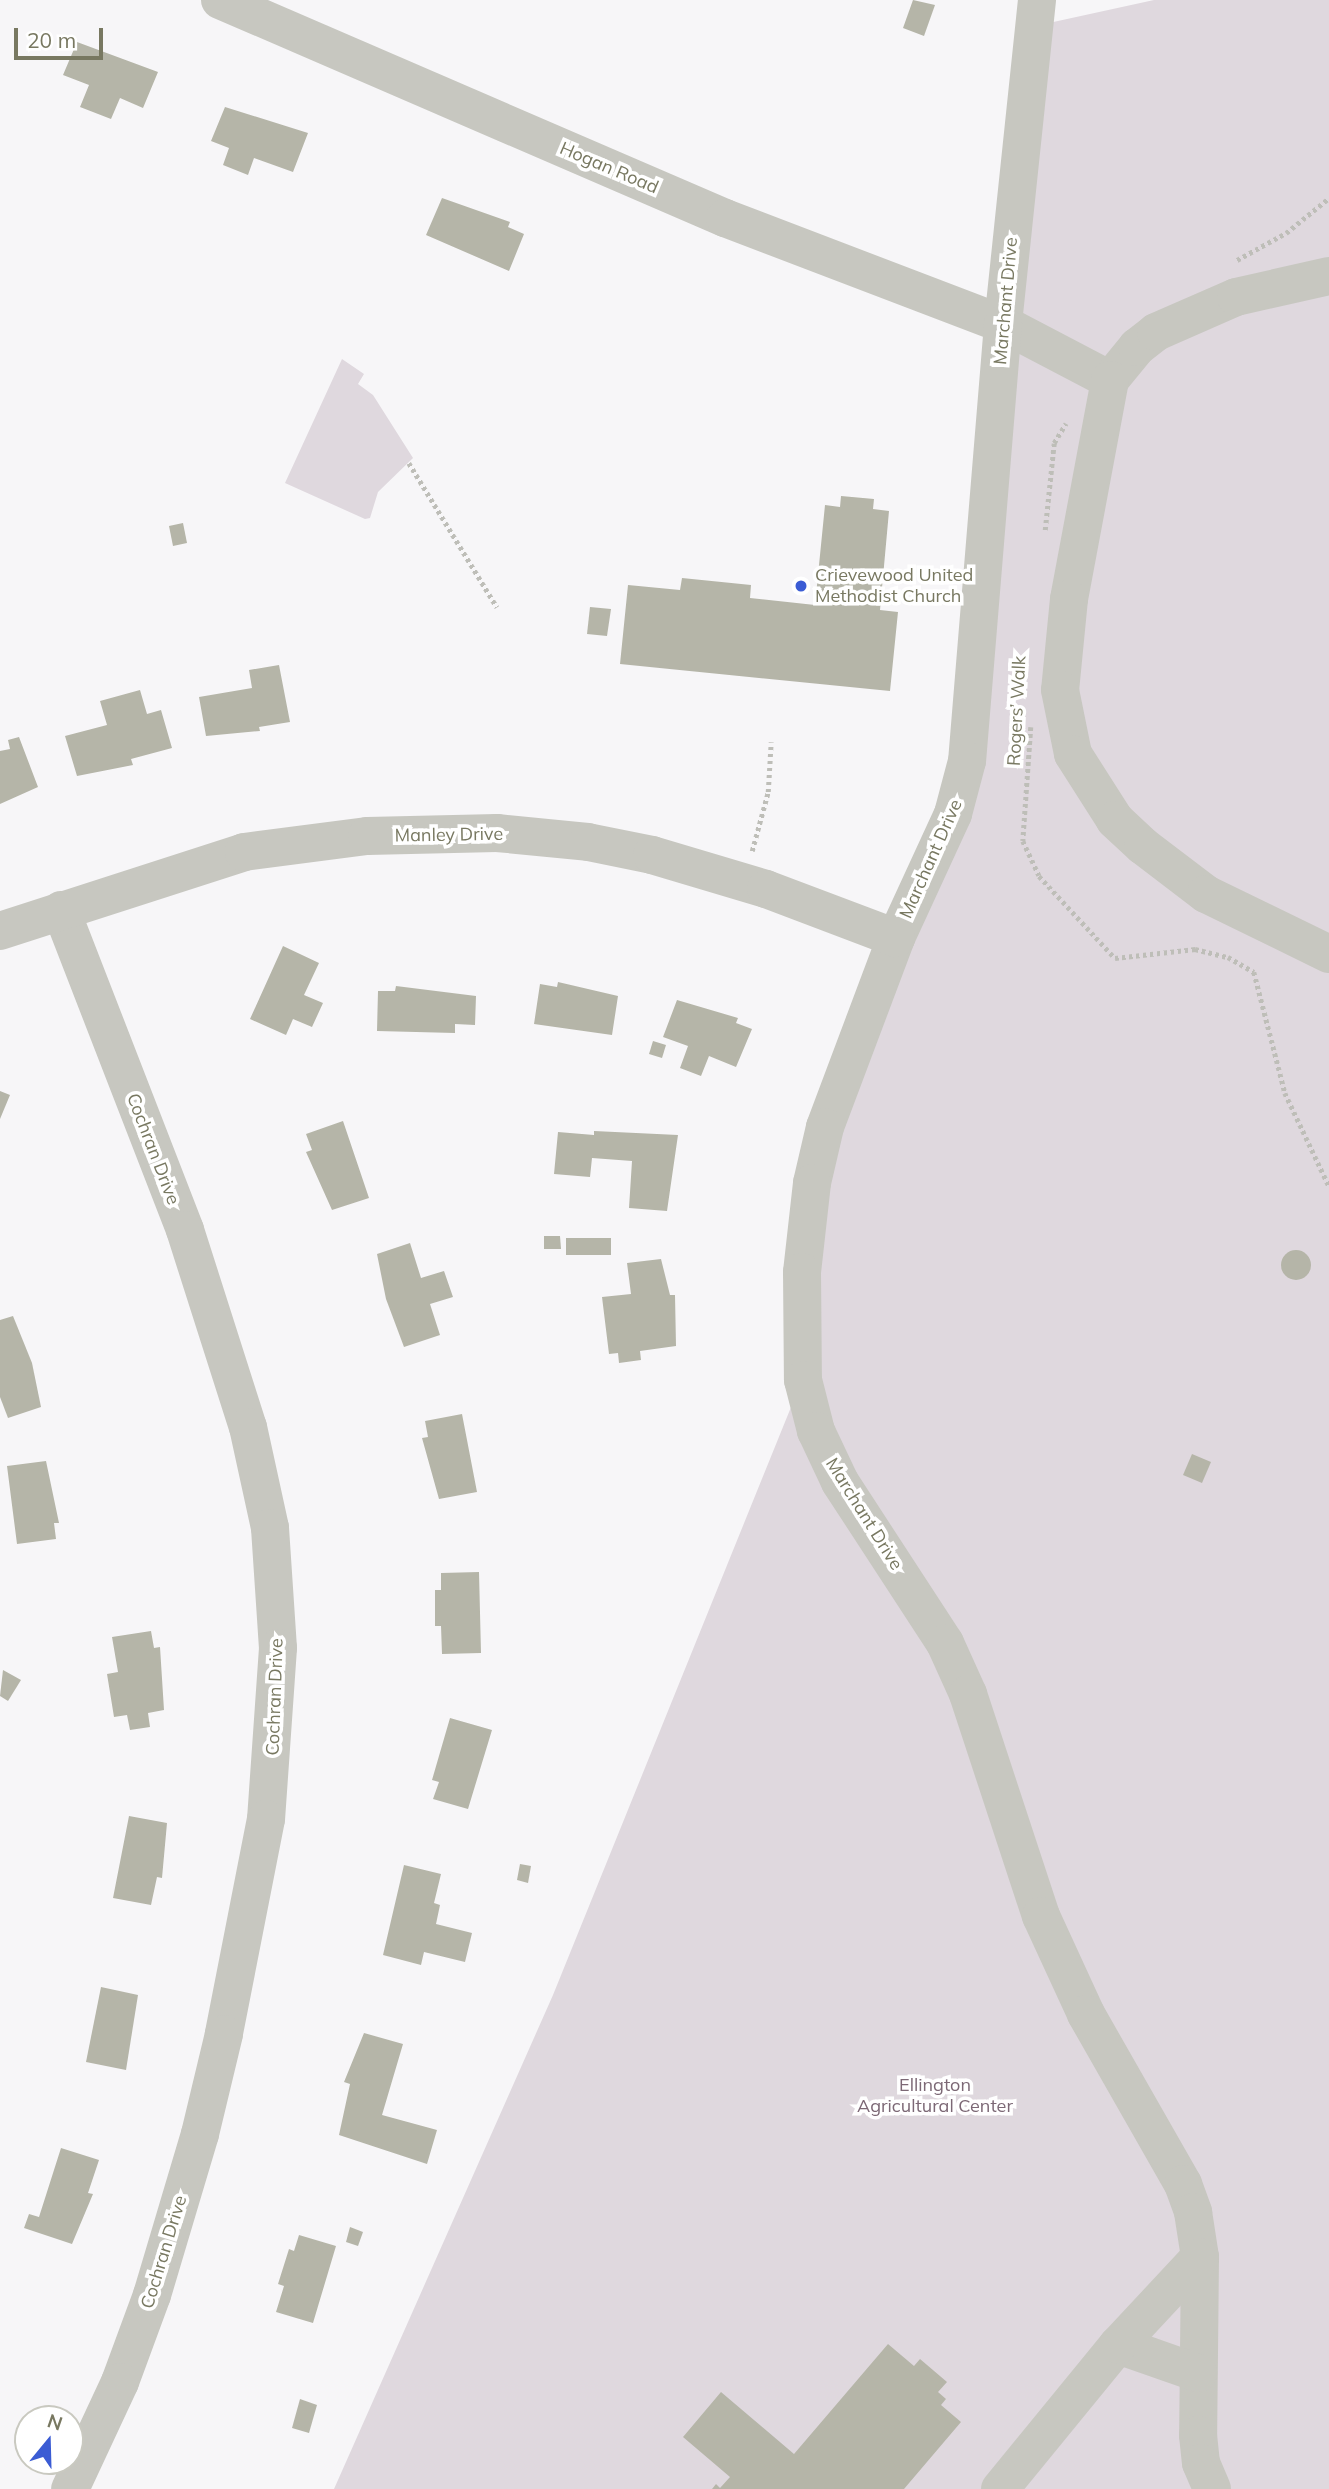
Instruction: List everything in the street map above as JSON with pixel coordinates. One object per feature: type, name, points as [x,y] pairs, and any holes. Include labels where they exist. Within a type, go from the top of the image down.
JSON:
[{"type":"street","name":"Hogan Road","points":[[220,0],[725,218],[1003,324],[1097,373]]},
{"type":"street","name":"Marchant Drive","points":[[1037,0],[1003,324],[967,761],[949,825],[896,938],[825,1127],[812,1184],[801,1301],[803,1380],[816,1431],[840,1482],[946,1643],[968,1694],[1033,1893],[1063,1965],[1086,2014],[1183,2185],[1193,2211],[1200,2257],[1199,2450],[1212,2489]]},
{"type":"street","points":[[1329,276],[1236,297],[1156,332],[1097,373],[1060,690],[1073,754],[1115,820],[1143,846],[1206,894],[1329,954]]},
{"type":"street","name":"Manley Drive","points":[[0,931],[244,852],[367,836],[539,835],[620,847],[742,881],[896,938]]},
{"type":"street","name":"Cochran Drive","points":[[61,910],[185,1230],[237,1388],[270,1528],[278,1648],[266,1819],[212,2084],[152,2295],[120,2382],[70,2489]]},
{"type":"street","points":[[1000,2489],[1118,2345],[1200,2257]]},
{"type":"street","points":[[1118,2345],[1198,2373]]},
{"type":"path","points":[[1225,265],[1286,233],[1329,198]]},
{"type":"path","points":[[1044,536],[1054,443],[1097,373]]},
{"type":"path","points":[[409,463],[497,607]]},
{"type":"path","name":"Rogers’ Walk","points":[[1031,724],[1023,841],[1039,876],[1115,958],[1195,950],[1228,957],[1254,972],[1285,1093],[1329,1186]]},
{"type":"path","points":[[742,881],[768,792],[771,742]]},
{"type":"green space","name":"Ellington Agricultural Center","points":[[1154,0],[1329,0],[1329,2489],[334,2489],[553,1995],[802,1380],[812,1183],[953,814],[1035,26]]},
{"type":"green space","points":[[342,359],[364,374],[358,384],[373,395],[413,458],[378,492],[370,518],[365,519],[285,483]]},
{"type":"building","points":[[913,0],[935,5],[924,36],[903,28]]},
{"type":"building","points":[[77,42],[158,72],[143,108],[120,98],[111,119],[80,107],[89,85],[63,75]]},
{"type":"building","points":[[225,107],[308,133],[293,172],[254,158],[248,175],[223,165],[229,148],[211,141]]},
{"type":"building","points":[[442,198],[510,222],[508,227],[524,234],[509,271],[426,235]]},
{"type":"building","points":[[841,496],[874,499],[873,509],[889,511],[880,610],[898,612],[890,691],[620,664],[628,585],[680,590],[682,578],[751,585],[750,598],[815,605],[825,505],[840,507]]},
{"type":"building","points":[[183,523],[187,543],[173,546],[169,526]]},
{"type":"building","points":[[590,607],[611,609],[607,636],[587,634]]},
{"type":"building","points":[[279,665],[290,722],[259,727],[260,731],[206,736],[199,697],[252,688],[249,670]]},
{"type":"building","points":[[140,690],[147,714],[161,710],[172,748],[131,759],[133,765],[77,776],[65,736],[107,725],[100,701]]},
{"type":"building","points":[[19,737],[38,787],[0,804],[0,751],[10,749],[8,740]]},
{"type":"building","points":[[283,946],[319,963],[304,995],[323,1003],[312,1027],[293,1019],[286,1035],[250,1019]]},
{"type":"building","points":[[558,982],[618,996],[612,1035],[534,1024],[540,984],[557,987]]},
{"type":"building","points":[[396,986],[476,996],[475,1025],[455,1024],[455,1033],[377,1031],[378,991],[395,991]]},
{"type":"building","points":[[677,1000],[738,1018],[736,1023],[752,1029],[736,1067],[709,1056],[701,1076],[680,1068],[688,1046],[663,1037]]},
{"type":"building","points":[[653,1041],[666,1045],[662,1058],[649,1054]]},
{"type":"building","points":[[0,1091],[10,1095],[0,1119]]},
{"type":"building","points":[[343,1121],[369,1198],[332,1210],[306,1152],[312,1150],[306,1134]]},
{"type":"building","points":[[594,1131],[678,1135],[667,1211],[629,1208],[632,1161],[592,1158],[590,1177],[554,1174],[558,1132],[594,1135]]},
{"type":"building","points":[[544,1236],[560,1236],[561,1249],[544,1249]]},
{"type":"building","points":[[566,1238],[611,1238],[611,1255],[566,1255]]},
{"type":"building","points":[[410,1243],[421,1278],[444,1271],[453,1297],[430,1304],[440,1335],[404,1347],[386,1299],[377,1254]]},
{"type":"building","points":[[1296,1250],[1302,1251],[1310,1259],[1310,1271],[1302,1279],[1296,1280],[1290,1279],[1282,1271],[1281,1265],[1282,1259],[1290,1251]]},
{"type":"building","points":[[661,1259],[670,1295],[675,1295],[676,1346],[640,1351],[641,1360],[619,1363],[618,1353],[609,1354],[602,1297],[631,1294],[627,1263]]},
{"type":"building","points":[[13,1316],[32,1363],[41,1407],[8,1418],[0,1397],[0,1320]]},
{"type":"building","points":[[462,1414],[477,1492],[439,1499],[422,1438],[428,1437],[425,1421]]},
{"type":"building","points":[[1192,1454],[1211,1462],[1202,1483],[1183,1475]]},
{"type":"building","points":[[46,1461],[59,1523],[54,1523],[56,1539],[17,1544],[7,1466]]},
{"type":"building","points":[[479,1572],[481,1653],[442,1654],[441,1626],[435,1626],[435,1590],[441,1590],[441,1573]]},
{"type":"building","points":[[151,1631],[154,1648],[160,1647],[164,1710],[148,1713],[150,1727],[130,1730],[127,1715],[114,1717],[107,1674],[118,1672],[112,1637]]},
{"type":"building","points":[[3,1670],[21,1680],[8,1701],[0,1696]]},
{"type":"building","points":[[450,1718],[492,1730],[468,1809],[433,1799],[439,1782],[432,1780]]},
{"type":"building","points":[[129,1816],[167,1823],[162,1878],[157,1877],[151,1905],[113,1898]]},
{"type":"building","points":[[520,1864],[531,1866],[528,1883],[517,1880]]},
{"type":"building","points":[[404,1865],[441,1874],[434,1903],[440,1905],[436,1924],[472,1933],[465,1962],[424,1952],[421,1965],[383,1955]]},
{"type":"building","points":[[101,1987],[138,1995],[126,2070],[86,2062]]},
{"type":"building","points":[[364,2033],[403,2044],[382,2115],[437,2130],[427,2164],[339,2135],[350,2084],[344,2082]]},
{"type":"building","points":[[61,2148],[99,2160],[88,2193],[93,2194],[72,2244],[24,2228],[29,2214],[39,2217]]},
{"type":"building","points":[[350,2227],[363,2232],[358,2246],[346,2242]]},
{"type":"building","points":[[299,2235],[336,2246],[313,2323],[276,2312],[284,2286],[278,2284],[289,2249],[294,2251]]},
{"type":"building","points":[[888,2344],[914,2366],[920,2359],[947,2382],[938,2392],[946,2399],[941,2405],[961,2422],[904,2489],[712,2489],[716,2484],[720,2488],[730,2477],[683,2437],[721,2392],[794,2454]]},
{"type":"building","points":[[300,2399],[317,2405],[309,2433],[292,2428]]},
{"type":"place","name":"Crievewood United Methodist Church","points":[[801,586]]}]
